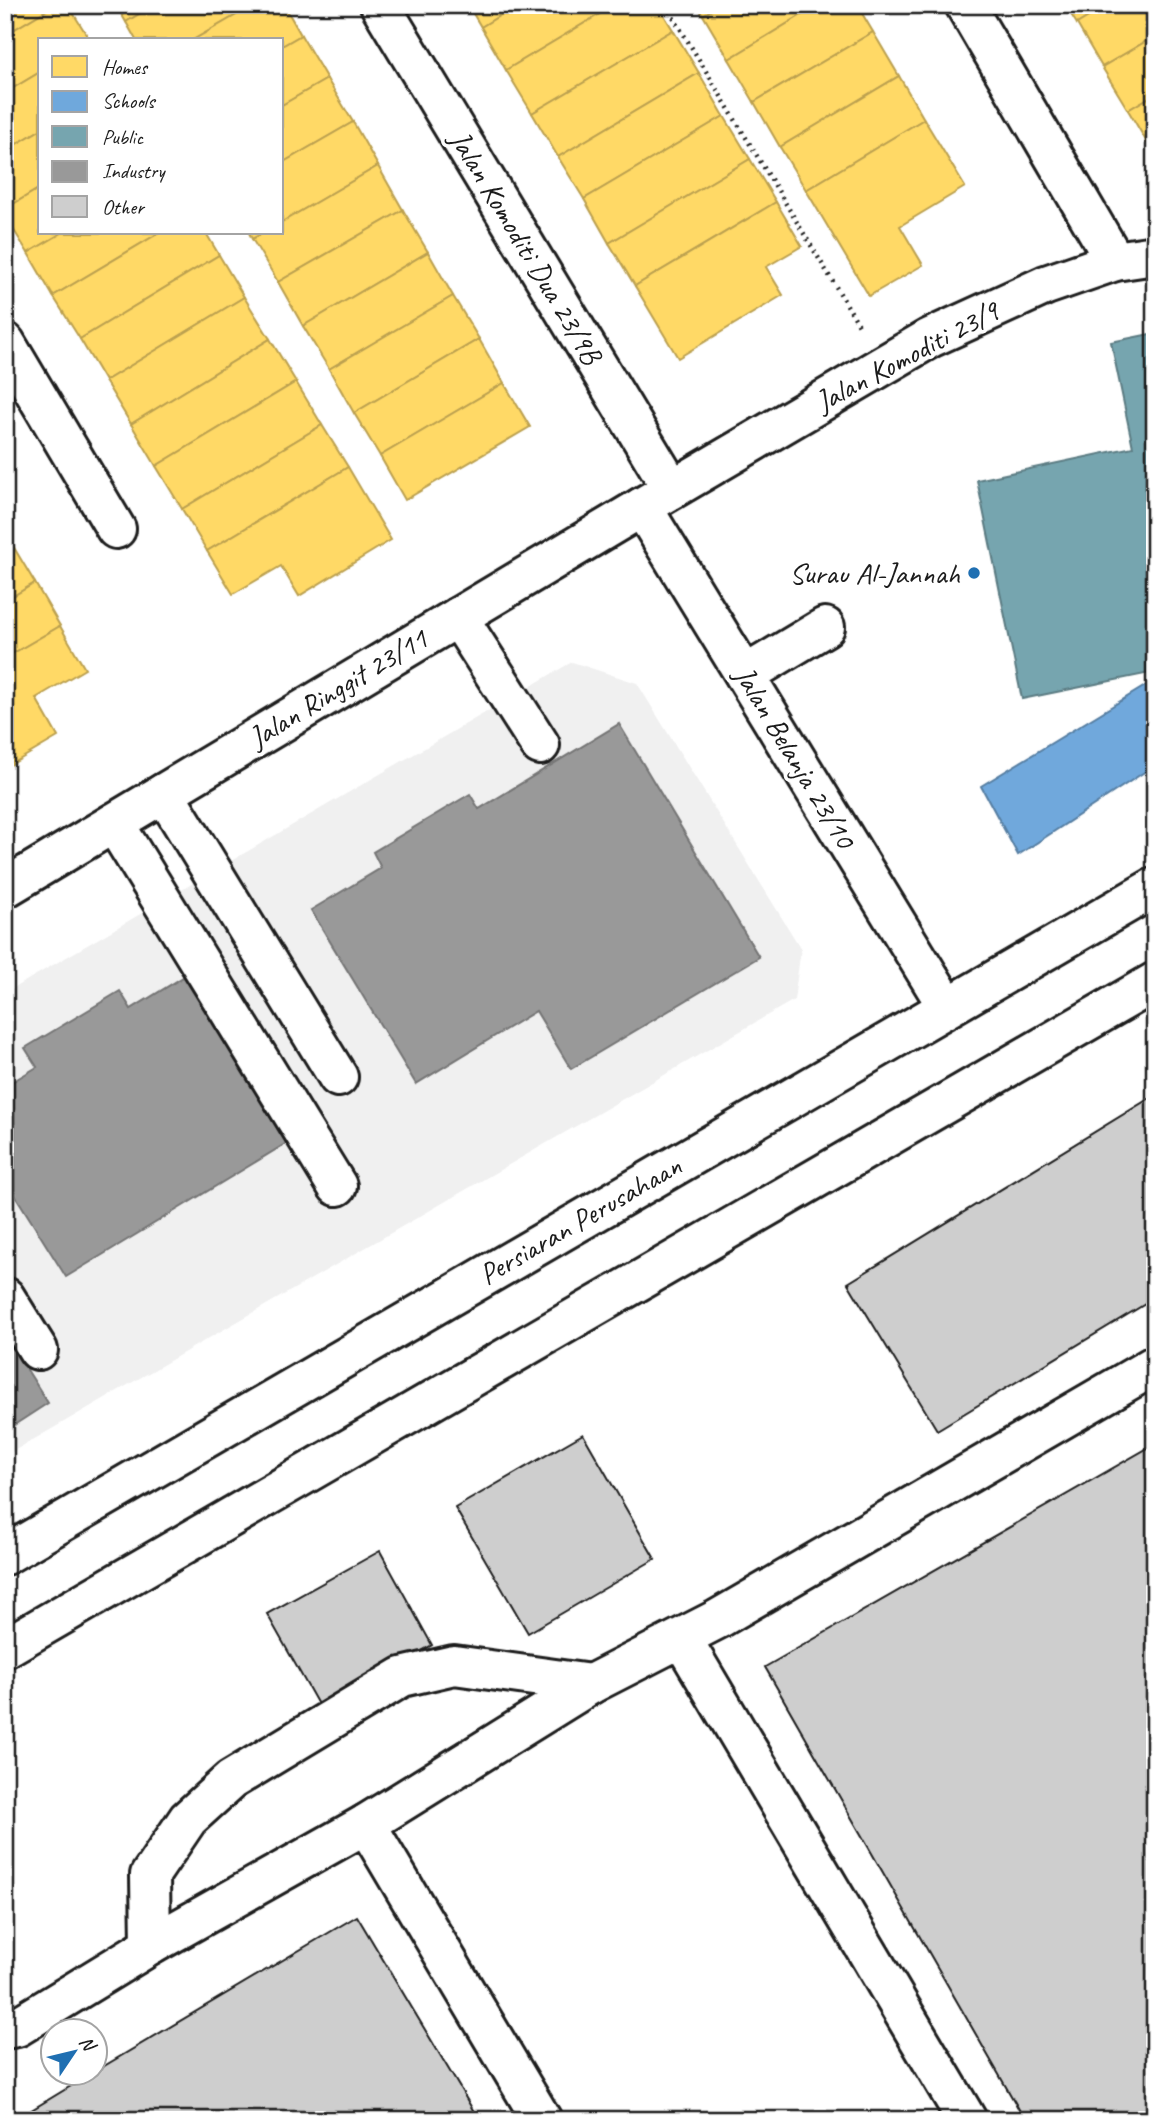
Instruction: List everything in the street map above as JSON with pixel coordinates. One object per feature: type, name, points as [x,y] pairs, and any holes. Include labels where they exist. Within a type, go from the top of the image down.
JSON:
[{"type":"street","name":"Jalan Komoditi Dua 23/9B","points":[[380,5],[657,498]]},
{"type":"street","points":[[965,5],[1115,261]]},
{"type":"street","name":"Jalan Komoditi 23/9","points":[[657,498],[930,338],[1046,285],[1115,261],[1155,255]]},
{"type":"street","points":[[5,342],[116,529]]},
{"type":"street","name":"Jalan Ringgit 23/11","points":[[5,888],[657,498]]},
{"type":"street","name":"Jalan Belanja 23/10","points":[[657,498],[746,675],[947,1006]]},
{"type":"street","points":[[458,617],[540,745]]},
{"type":"street","points":[[746,675],[825,627]]},
{"type":"street","points":[[164,793],[338,1077]]},
{"type":"street","points":[[114,823],[337,1186]]},
{"type":"street","name":"Persiaran Perusahaan","points":[[5,1555],[1155,887]]},
{"type":"street","points":[[5,1648],[1155,982]]},
{"type":"street","points":[[5,1297],[38,1350]]},
{"type":"street","points":[[5,2029],[17,2027],[151,1945],[366,1824],[591,1684],[681,1639],[1155,1365]]},
{"type":"street","points":[[681,1639],[967,2120]]},
{"type":"street","points":[[151,1945],[150,1875],[188,1819],[231,1780],[402,1677],[454,1665],[591,1684]]},
{"type":"street","points":[[366,1824],[542,2120]]},
{"type":"path","points":[[666,5],[883,365]]},
{"type":"shaded area","points":[[572,662],[637,683],[801,949],[794,1000],[5,1456],[5,993]]},
{"type":"building: Homes","points":[[5,5],[55,5],[5,35]]},
{"type":"building: Homes","points":[[55,5],[68,5],[89,38],[38,38],[38,73],[5,93],[5,35]]},
{"type":"building: Homes","points":[[116,5],[154,5],[126,22]]},
{"type":"building: Homes","points":[[154,5],[254,5],[196,38],[135,38],[126,22]]},
{"type":"building: Homes","points":[[254,5],[284,5],[301,35],[284,45],[284,38],[196,38]]},
{"type":"building: Homes","points":[[468,5],[517,5],[481,27]]},
{"type":"building: Homes","points":[[517,5],[615,5],[506,70],[481,27]]},
{"type":"building: Homes","points":[[615,5],[658,5],[673,30],[532,113],[506,70]]},
{"type":"building: Homes","points":[[697,5],[720,5],[703,15]]},
{"type":"building: Homes","points":[[720,5],[818,5],[729,59],[703,15]]},
{"type":"building: Homes","points":[[818,5],[857,5],[873,32],[754,102],[729,59]]},
{"type":"building: Homes","points":[[1065,5],[1108,5],[1077,24]]},
{"type":"building: Homes","points":[[1108,5],[1155,5],[1155,36],[1102,67],[1077,24]]},
{"type":"building: Homes","points":[[673,30],[699,73],[558,157],[532,113]]},
{"type":"building: Homes","points":[[873,32],[899,76],[780,147],[754,102]]},
{"type":"building: Homes","points":[[301,35],[327,79],[284,104],[284,45]]},
{"type":"building: Homes","points":[[1155,36],[1155,94],[1128,110],[1102,67]]},
{"type":"building: Homes","points":[[38,73],[38,131],[5,151],[5,93]]},
{"type":"building: Homes","points":[[699,73],[724,116],[584,199],[558,157]]},
{"type":"building: Homes","points":[[899,76],[924,119],[806,190],[780,147]]},
{"type":"building: Homes","points":[[327,79],[353,122],[284,162],[284,104]]},
{"type":"building: Homes","points":[[1155,94],[1155,156],[1128,110]]},
{"type":"building: Homes","points":[[724,116],[750,159],[609,243],[584,199]]},
{"type":"building: Homes","points":[[924,119],[965,187],[900,226],[923,265],[869,296],[806,190]]},
{"type":"building: Homes","points":[[353,122],[378,166],[284,221],[284,162]]},
{"type":"building: Homes","points":[[38,131],[38,189],[5,209],[5,151]]},
{"type":"building: Homes","points":[[750,159],[776,202],[635,286],[609,243]]},
{"type":"building: Homes","points":[[378,166],[403,210],[278,282],[252,239],[261,234],[284,234],[284,221]]},
{"type":"building: Homes","points":[[38,189],[38,234],[60,234],[28,253],[5,216],[5,209]]},
{"type":"building: Homes","points":[[776,202],[802,246],[766,267],[783,295],[678,358],[635,286]]},
{"type":"building: Homes","points":[[403,210],[428,252],[303,326],[278,282]]},
{"type":"building: Homes","points":[[60,234],[157,234],[53,296],[28,253]]},
{"type":"building: Homes","points":[[157,234],[207,234],[219,255],[80,339],[53,296]]},
{"type":"building: Homes","points":[[428,252],[453,296],[329,369],[303,326]]},
{"type":"building: Homes","points":[[219,255],[244,297],[105,381],[80,339]]},
{"type":"building: Homes","points":[[453,296],[479,339],[354,413],[329,369]]},
{"type":"building: Homes","points":[[244,297],[270,339],[131,424],[105,381]]},
{"type":"building: Homes","points":[[270,339],[296,382],[156,466],[131,424]]},
{"type":"building: Homes","points":[[479,339],[504,383],[380,456],[354,413]]},
{"type":"building: Homes","points":[[296,382],[322,425],[182,509],[156,466]]},
{"type":"building: Homes","points":[[504,383],[530,427],[405,500],[380,456]]},
{"type":"building: Homes","points":[[322,425],[348,467],[207,551],[182,509]]},
{"type":"building: Homes","points":[[348,467],[391,540],[299,596],[281,566],[233,594],[207,551]]},
{"type":"building: Homes","points":[[10,541],[35,583],[5,601],[5,543]]},
{"type":"building: Homes","points":[[35,583],[60,626],[5,658],[5,601]]},
{"type":"building: Homes","points":[[60,626],[85,669],[36,698],[58,737],[5,768],[5,658]]},
{"type":"building: Schools","points":[[1155,680],[1155,765],[1018,855],[981,786]]},
{"type":"building: Public","points":[[1155,333],[1155,672],[1022,699],[977,480],[1133,447],[1111,342]]},
{"type":"building: Industry","points":[[619,724],[759,957],[571,1069],[536,1011],[416,1084],[311,910],[381,868],[373,852],[470,794],[479,809]]},
{"type":"building: Industry","points":[[193,971],[295,1138],[66,1277],[5,1179],[5,1086],[37,1067],[25,1048],[120,991],[131,1009]]},
{"type":"building: Industry","points":[[5,1335],[48,1403],[5,1431]]},
{"type":"building: Other","points":[[1155,1095],[1155,1298],[937,1430],[848,1283]]},
{"type":"building: Other","points":[[583,1434],[655,1559],[528,1633],[455,1508]]},
{"type":"building: Other","points":[[1155,1444],[1155,2120],[1025,2120],[765,1667]]},
{"type":"building: Other","points":[[380,1551],[432,1645],[320,1708],[267,1614]]},
{"type":"building: Other","points":[[357,1916],[479,2120],[15,2120],[71,2086],[108,2086],[108,2064]]},
{"type":"place","name":"Surau Al-Jannah","points":[[974,573]]}]
